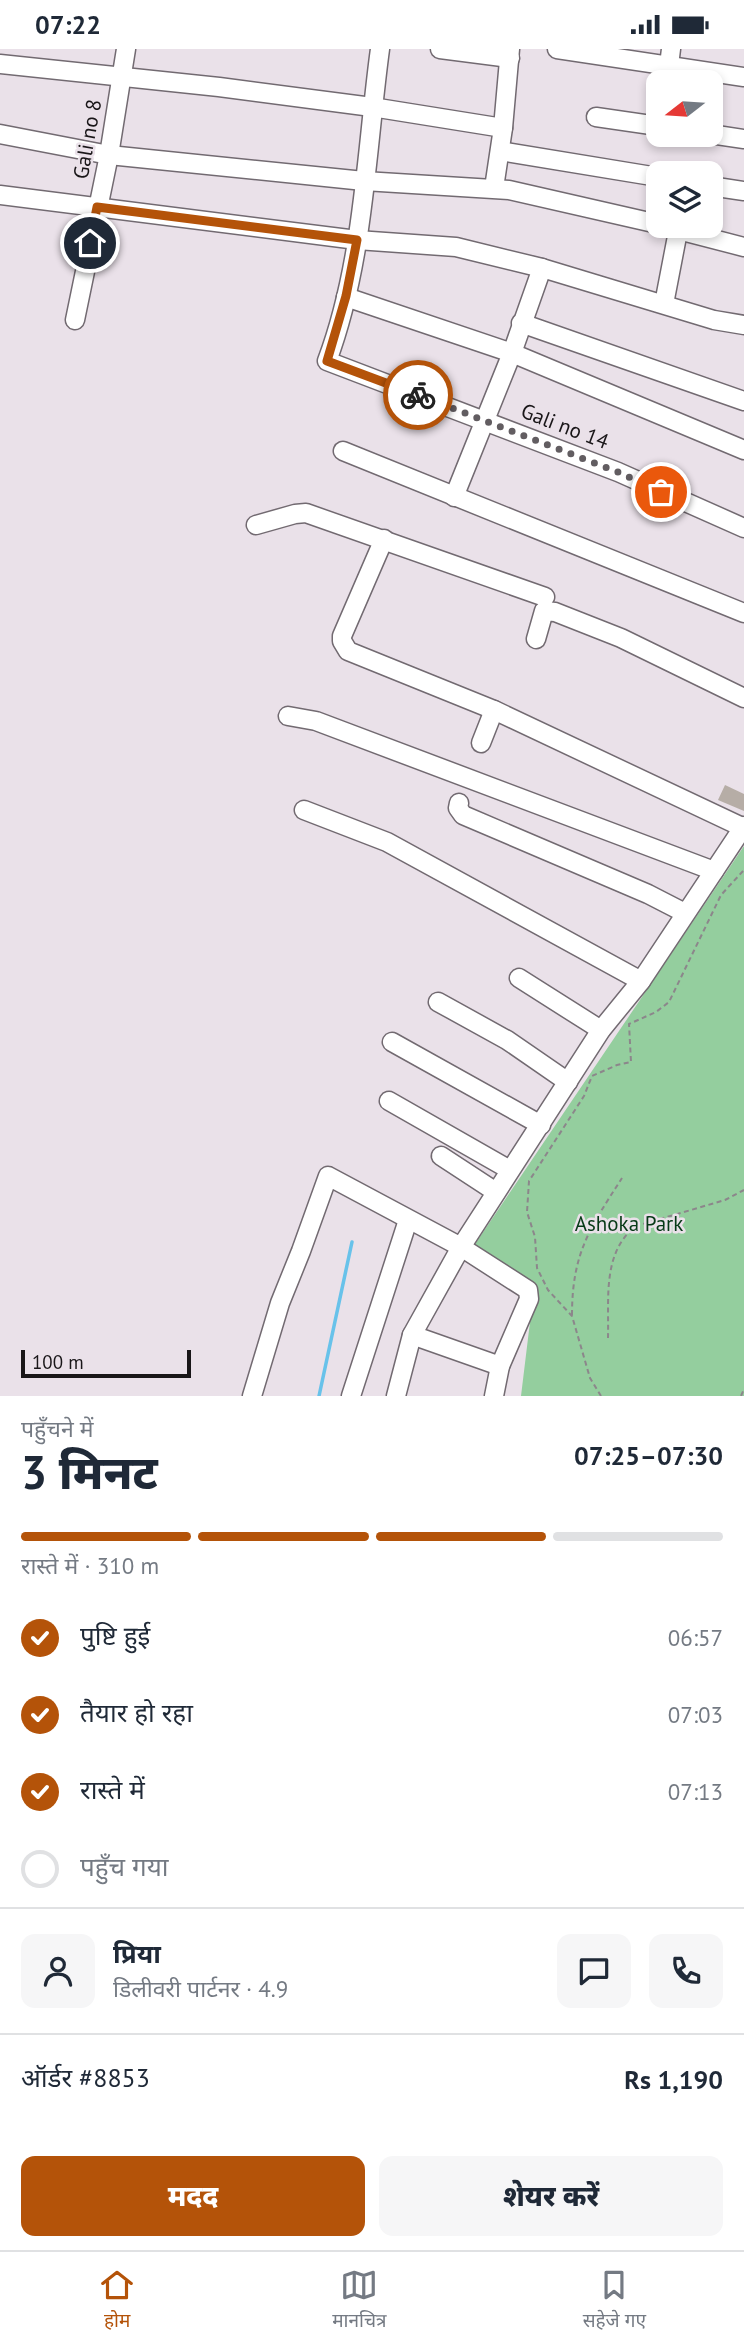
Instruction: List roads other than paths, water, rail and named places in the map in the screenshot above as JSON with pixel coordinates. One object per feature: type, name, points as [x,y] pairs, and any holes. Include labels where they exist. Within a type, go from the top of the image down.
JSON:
[{"type":"street","name":"Gali no 8","points":[[75,320],[109,155],[126,49]]},
{"type":"street","points":[[380,49],[357,240],[346,296],[512,353],[744,450]]},
{"type":"street","points":[[440,49],[510,54],[494,188]]},
{"type":"street","points":[[557,49],[744,77]]},
{"type":"street","points":[[0,64],[219,87],[503,128]]},
{"type":"street","points":[[596,117],[646,124]]},
{"type":"street","points":[[0,134],[109,155],[365,181],[494,188],[564,201],[646,221]]},
{"type":"street","points":[[723,136],[744,139]]},
{"type":"street","points":[[499,151],[646,175]]},
{"type":"street","points":[[723,188],[744,191]]},
{"type":"street","points":[[0,195],[357,240],[456,247],[542,268],[714,320],[744,325]]},
{"type":"street","points":[[664,304],[673,238]]},
{"type":"street","points":[[712,238],[744,247]]},
{"type":"street","points":[[454,497],[512,353],[542,268]]},
{"type":"street","name":"Gali no 14","points":[[346,296],[327,361],[618,472],[744,528]]},
{"type":"street","points":[[521,323],[744,401]]},
{"type":"street","points":[[343,451],[744,613]]},
{"type":"street","points":[[256,525],[306,513],[545,597]]},
{"type":"street","points":[[384,539],[342,636],[344,646],[353,654],[494,710],[743,827],[641,981],[601,1030],[461,1247],[412,1335],[396,1396]]},
{"type":"street","points":[[536,639],[544,611],[555,612],[621,638],[744,698]]},
{"type":"street","points":[[481,743],[494,710]]},
{"type":"street","points":[[288,716],[316,721],[714,871]]},
{"type":"street","points":[[459,803],[458,809],[463,815],[648,894],[685,913]]},
{"type":"street","points":[[304,810],[387,842],[641,981]]},
{"type":"street","points":[[519,978],[601,1030]]},
{"type":"street","points":[[438,1002],[507,1040],[568,1082]]},
{"type":"street","points":[[392,1042],[541,1125]]},
{"type":"street","points":[[388,1101],[510,1170]]},
{"type":"street","points":[[441,1156],[496,1192]]},
{"type":"street","points":[[252,1396],[280,1303],[328,1176],[461,1247],[528,1290],[529,1299],[500,1366],[494,1396]]},
{"type":"street","points":[[351,1396],[408,1220]]},
{"type":"street","points":[[412,1335],[500,1366]]},
{"type":"waterway","points":[[319,1396],[352,1242]]},
{"type":"park label","name":"Ashoka Park","points":[[629,1223]]}]
